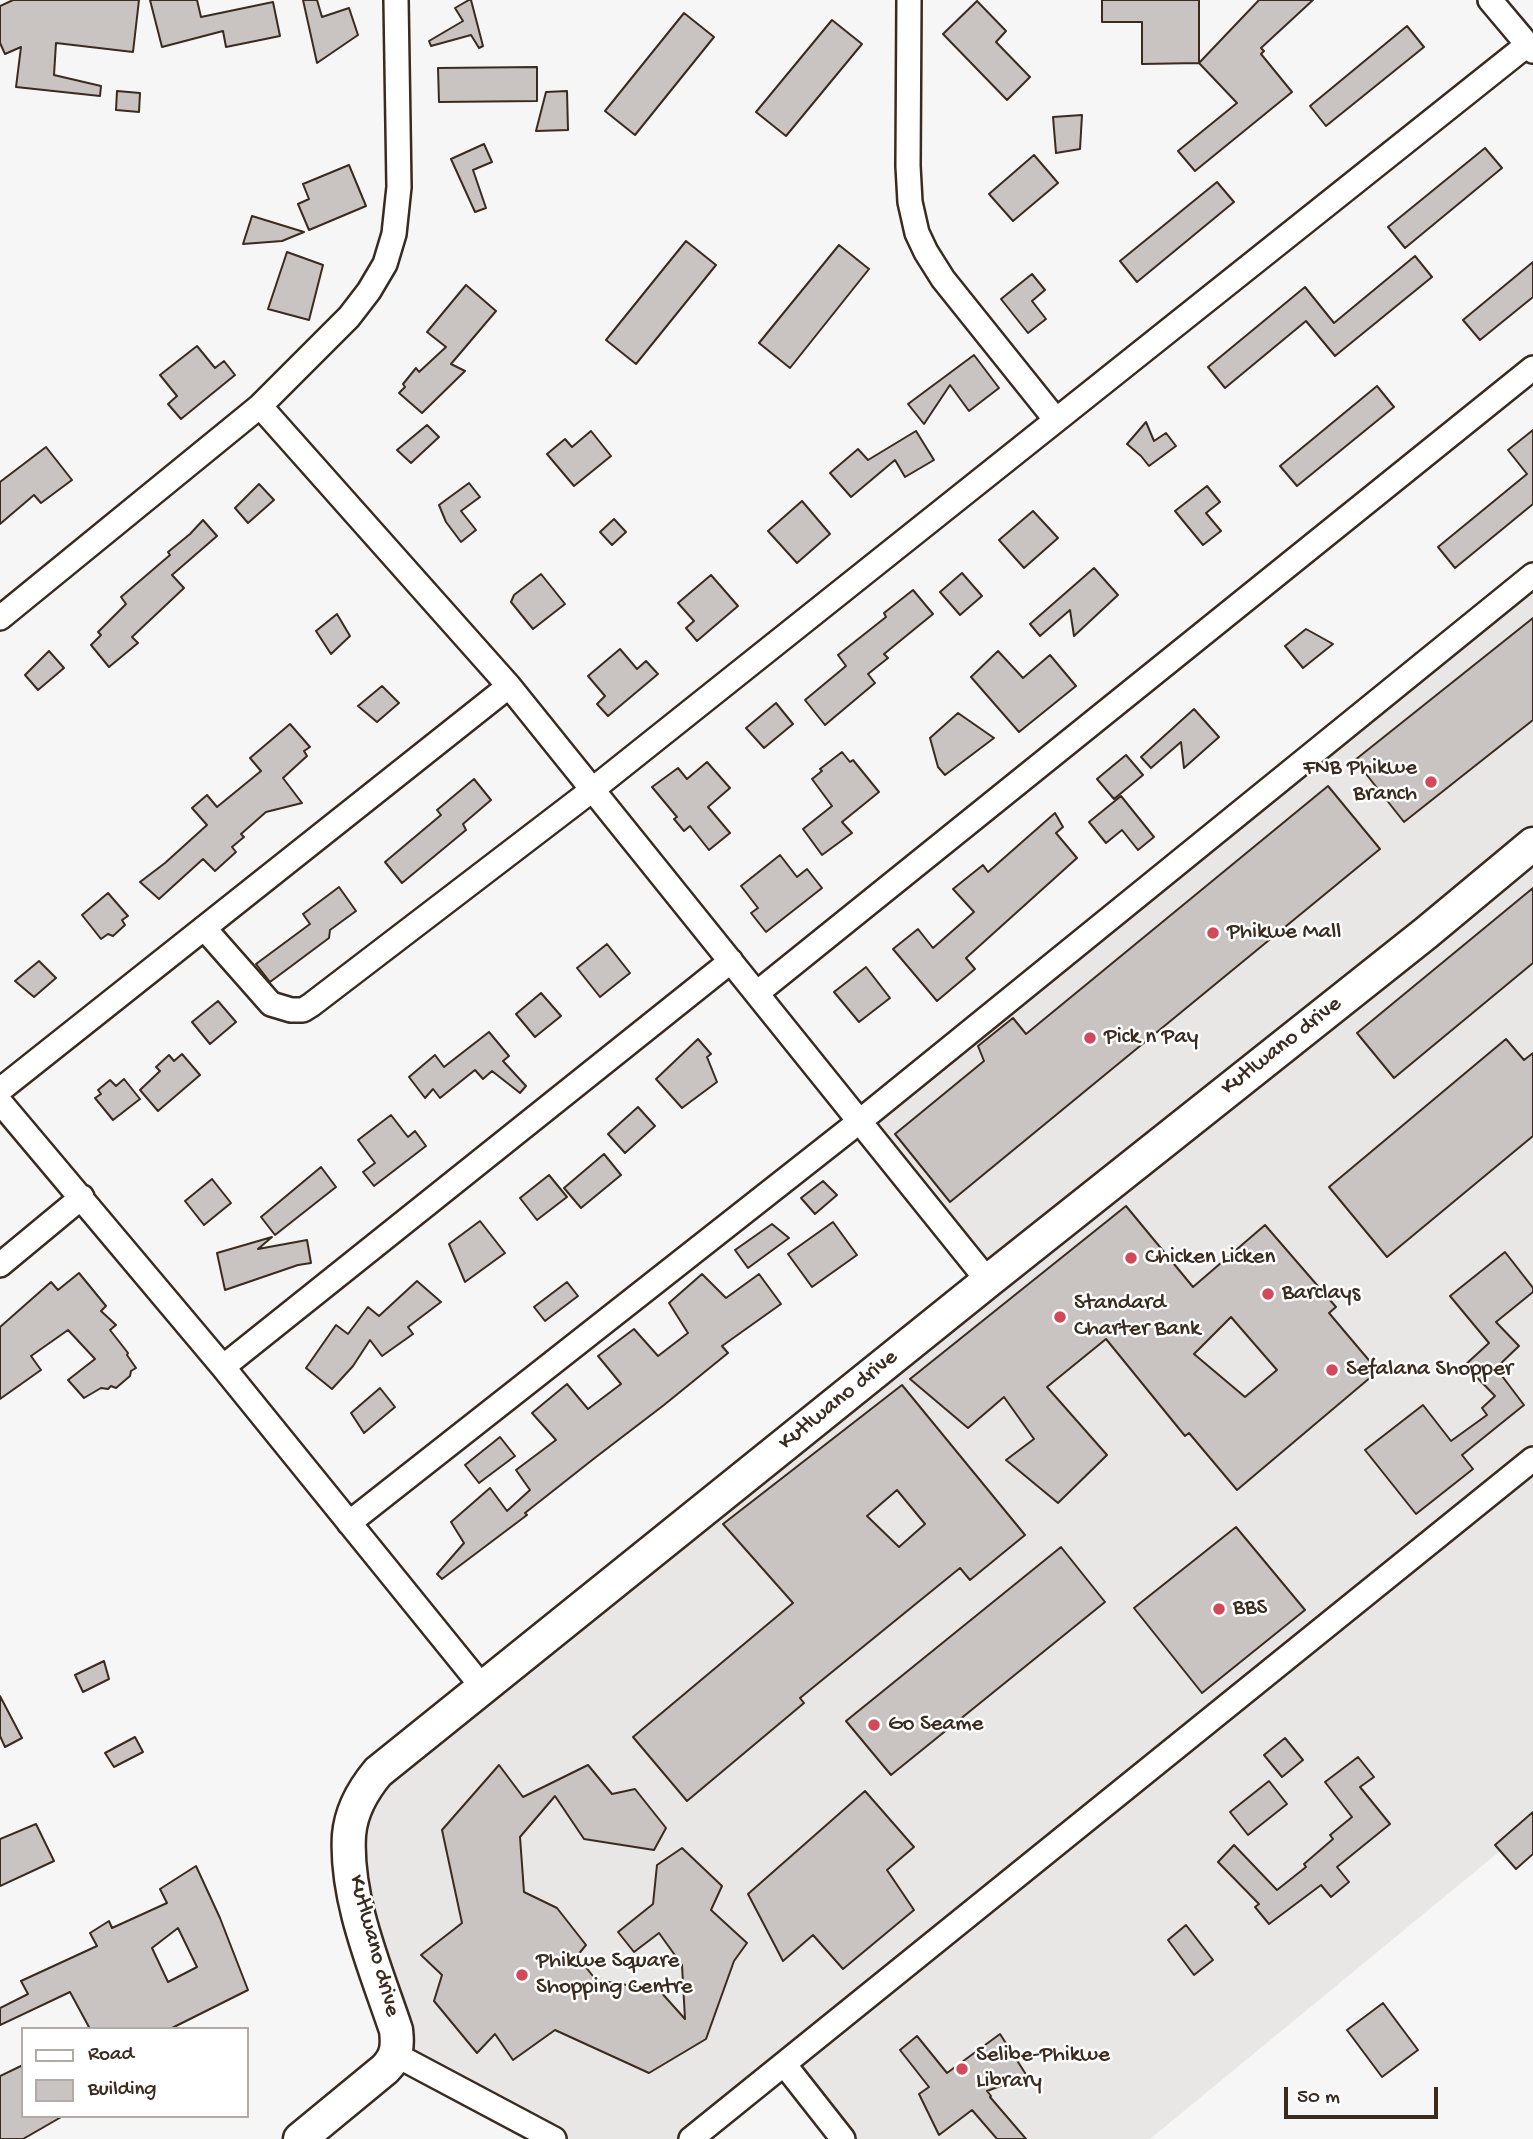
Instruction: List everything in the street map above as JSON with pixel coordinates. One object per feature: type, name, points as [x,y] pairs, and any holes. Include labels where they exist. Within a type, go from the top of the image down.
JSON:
[{"type":"street","points":[[0,618],[260,406],[349,317],[369,291],[385,264],[394,234],[399,187],[396,0]]},
{"type":"street","points":[[909,0],[908,166],[910,202],[917,233],[943,279],[1056,420]]},
{"type":"street","points":[[204,928],[271,1004],[282,1009],[303,1010],[592,789],[1530,48],[1490,0]]},
{"type":"street","points":[[757,993],[1533,368]]},
{"type":"street","points":[[260,406],[509,686],[988,1280]]},
{"type":"street","points":[[349,1523],[860,1121],[1533,575]]},
{"type":"street","points":[[0,1090],[509,686]]},
{"type":"street","name":"Kutlwano drive","points":[[396,2055],[396,2030],[352,1887],[349,1835],[352,1820],[363,1792],[378,1772],[988,1280],[1426,933],[1533,844]]},
{"type":"street","points":[[223,1367],[731,961]]},
{"type":"street","points":[[0,1102],[223,1367],[484,1689]]},
{"type":"street","points":[[0,1265],[82,1197]]},
{"type":"street","points":[[691,2139],[1533,1459]]},
{"type":"street","points":[[300,2139],[385,2069],[396,2055],[554,2139]]},
{"type":"street","points":[[784,2064],[843,2139]]},
{"type":"shaded area","points":[[1533,575],[1533,1824],[1150,2139],[843,2139],[784,2064],[691,2139],[568,2139],[392,2062],[357,1805],[988,1281],[860,1121]]},
{"type":"building","points":[[13,0],[139,0],[133,52],[56,43],[54,75],[101,86],[100,96],[16,87],[21,47],[5,54],[0,43],[0,6]]},
{"type":"building","points":[[150,0],[197,0],[201,17],[273,2],[280,36],[226,47],[223,31],[162,47]]},
{"type":"building","points":[[303,0],[317,0],[322,17],[349,8],[358,35],[317,63]]},
{"type":"building","points":[[469,0],[483,46],[479,48],[471,35],[431,46],[429,41],[463,21],[455,8]]},
{"type":"building","points":[[1102,0],[1199,0],[1199,63],[1142,64],[1142,22],[1102,22]]},
{"type":"building","points":[[1259,0],[1313,0],[1261,48],[1264,51],[1261,54],[1292,92],[1195,171],[1178,151],[1237,103],[1199,63]]},
{"type":"building","points":[[977,1],[1006,31],[996,42],[1030,77],[1007,100],[943,34]]},
{"type":"building","points":[[684,13],[714,37],[635,135],[605,111]]},
{"type":"building","points":[[832,20],[862,44],[786,136],[756,112]]},
{"type":"building","points":[[1407,26],[1424,47],[1326,126],[1310,106]]},
{"type":"building","points":[[537,67],[537,101],[439,102],[438,68]]},
{"type":"building","points":[[117,91],[140,93],[139,112],[116,110]]},
{"type":"building","points":[[567,91],[568,130],[536,131],[546,92]]},
{"type":"building","points":[[1082,115],[1080,149],[1056,153],[1053,117]]},
{"type":"building","points":[[484,144],[492,162],[473,170],[486,208],[475,212],[451,159]]},
{"type":"building","points":[[1485,148],[1502,168],[1405,248],[1388,227]]},
{"type":"building","points":[[1034,155],[1058,183],[1013,221],[989,194]]},
{"type":"building","points":[[349,165],[366,206],[309,230],[298,204],[309,199],[303,184]]},
{"type":"building","points":[[1217,182],[1234,202],[1137,282],[1120,261]]},
{"type":"building","points":[[252,216],[304,232],[282,241],[243,244]]},
{"type":"building","points":[[686,241],[716,265],[636,364],[606,340]]},
{"type":"building","points":[[839,245],[869,269],[790,368],[759,343]]},
{"type":"building","points":[[287,252],[323,265],[309,320],[268,309]]},
{"type":"building","points":[[1415,256],[1432,277],[1335,356],[1306,321],[1225,388],[1208,367],[1305,287],[1334,323]]},
{"type":"building","points":[[1533,262],[1533,297],[1480,340],[1463,320]]},
{"type":"building","points":[[1032,274],[1045,290],[1032,301],[1046,319],[1028,333],[1001,299]]},
{"type":"building","points":[[466,285],[496,311],[451,364],[465,371],[422,413],[399,393],[416,368],[419,372],[446,347],[427,332]]},
{"type":"building","points":[[197,346],[215,368],[224,361],[235,375],[181,419],[168,404],[177,396],[160,375]]},
{"type":"building","points":[[974,355],[999,388],[969,411],[950,385],[924,424],[908,404]]},
{"type":"building","points":[[1377,386],[1394,407],[1297,486],[1280,466]]},
{"type":"building","points":[[1146,422],[1154,441],[1166,433],[1176,446],[1149,466],[1127,444]]},
{"type":"building","points":[[427,425],[439,437],[411,463],[397,450]]},
{"type":"building","points":[[1533,430],[1533,504],[1455,568],[1438,547],[1527,474],[1508,450]]},
{"type":"building","points":[[591,431],[611,456],[574,486],[547,454],[565,439],[572,447]]},
{"type":"building","points":[[916,431],[934,460],[905,477],[895,460],[851,497],[830,473],[858,449],[868,460]]},
{"type":"building","points":[[46,447],[72,480],[41,503],[34,495],[0,524],[0,482]]},
{"type":"building","points":[[469,483],[480,497],[461,511],[476,530],[461,542],[446,522],[439,505]]},
{"type":"building","points":[[259,484],[274,500],[248,523],[235,508]]},
{"type":"building","points":[[1207,486],[1220,502],[1206,513],[1221,531],[1203,545],[1175,511]]},
{"type":"building","points":[[802,501],[830,534],[797,563],[768,531]]},
{"type":"building","points":[[1033,511],[1058,538],[1024,568],[999,540]]},
{"type":"building","points":[[614,519],[626,532],[612,545],[600,532]]},
{"type":"building","points":[[203,520],[217,536],[172,575],[184,588],[132,637],[138,643],[109,667],[91,645],[101,635],[98,632],[126,604],[121,597],[170,555],[168,552]]},
{"type":"building","points":[[1094,568],[1118,595],[1074,636],[1070,610],[1040,636],[1030,624]]},
{"type":"building","points":[[962,573],[982,596],[960,615],[940,592]]},
{"type":"building","points":[[541,574],[565,604],[533,629],[511,602],[514,595]]},
{"type":"building","points":[[711,575],[738,606],[697,641],[686,628],[694,621],[678,603]]},
{"type":"building","points":[[913,590],[933,614],[884,654],[888,658],[868,674],[875,683],[825,725],[805,700],[846,666],[838,655],[886,617],[884,613]]},
{"type":"building","points":[[337,614],[350,636],[331,654],[316,631]]},
{"type":"building","points":[[1533,618],[1533,720],[1404,822],[1355,760]]},
{"type":"building","points":[[1306,629],[1333,644],[1303,668],[1285,646]]},
{"type":"building","points":[[620,649],[637,669],[646,661],[658,674],[608,716],[597,704],[605,696],[588,676]]},
{"type":"building","points":[[49,651],[64,668],[38,690],[25,675]]},
{"type":"building","points":[[998,651],[1023,678],[1050,655],[1076,686],[1019,732],[971,677]]},
{"type":"building","points":[[382,686],[399,703],[377,722],[358,706]]},
{"type":"building","points":[[776,703],[793,724],[764,748],[746,728]]},
{"type":"building","points":[[1194,709],[1219,737],[1184,768],[1181,742],[1151,768],[1141,757]]},
{"type":"building","points":[[958,713],[994,738],[945,775],[938,767],[930,738]]},
{"type":"building","points":[[290,724],[310,747],[304,751],[307,756],[283,778],[302,803],[266,812],[241,834],[244,837],[232,847],[236,852],[215,871],[203,859],[159,899],[140,882],[207,825],[192,808],[207,795],[217,807],[261,771],[250,758]]},
{"type":"building","points":[[842,752],[850,762],[853,760],[879,792],[842,822],[852,833],[822,855],[803,829],[832,806],[812,779]]},
{"type":"building","points":[[1126,755],[1143,775],[1114,799],[1097,779]]},
{"type":"building","points":[[707,762],[730,788],[708,807],[730,833],[709,850],[690,826],[684,831],[674,819],[677,817],[652,787],[678,768],[687,779]]},
{"type":"building","points":[[474,779],[491,800],[463,824],[466,830],[402,883],[385,862],[441,815],[437,810]]},
{"type":"building","name":"Phikwe Mall","points":[[1328,786],[1380,849],[950,1202],[895,1134],[984,1061],[978,1046],[1013,1018],[1026,1034]]},
{"type":"building","points":[[1121,796],[1154,837],[1138,850],[1122,830],[1106,843],[1089,822]]},
{"type":"building","points":[[1055,813],[1063,827],[1056,833],[1077,858],[966,958],[975,969],[937,1001],[893,949],[918,929],[933,948],[974,912],[953,889],[983,865],[988,872]]},
{"type":"building","points":[[780,855],[797,877],[807,869],[822,888],[766,932],[751,913],[758,908],[741,886]]},
{"type":"building","points":[[339,887],[356,911],[330,930],[329,938],[270,982],[256,964],[310,924],[303,914]]},
{"type":"building","points":[[1533,888],[1533,963],[1394,1078],[1357,1033]]},
{"type":"building","points":[[108,893],[128,916],[122,920],[125,925],[113,936],[108,934],[101,939],[82,915]]},
{"type":"building","points":[[607,944],[630,973],[600,997],[577,968]]},
{"type":"building","points":[[39,961],[56,978],[34,997],[15,981]]},
{"type":"building","points":[[866,967],[890,998],[859,1022],[834,992]]},
{"type":"building","points":[[541,993],[561,1016],[535,1037],[516,1014]]},
{"type":"building","points":[[218,1001],[236,1022],[210,1044],[192,1022]]},
{"type":"building","points":[[489,1032],[509,1056],[503,1061],[526,1086],[520,1093],[492,1071],[483,1079],[475,1070],[440,1098],[433,1089],[425,1098],[409,1077],[435,1055],[444,1067]]},
{"type":"building","points":[[698,1039],[711,1054],[707,1057],[717,1082],[682,1108],[656,1079]]},
{"type":"building","points":[[1506,1039],[1524,1060],[1533,1053],[1533,1136],[1387,1257],[1329,1187]]},
{"type":"building","points":[[182,1054],[200,1075],[158,1111],[140,1090],[160,1071],[156,1067],[169,1055],[174,1061]]},
{"type":"building","points":[[124,1079],[140,1099],[113,1120],[95,1098],[101,1094],[98,1090],[110,1080],[116,1086]]},
{"type":"building","points":[[638,1107],[655,1126],[625,1153],[608,1134]]},
{"type":"building","points":[[391,1115],[408,1137],[415,1131],[426,1146],[374,1186],[363,1172],[375,1163],[358,1140]]},
{"type":"building","points":[[604,1154],[621,1175],[581,1208],[564,1188]]},
{"type":"building","points":[[321,1167],[336,1187],[275,1235],[261,1217]]},
{"type":"building","points":[[549,1175],[567,1197],[537,1220],[520,1198]]},
{"type":"building","points":[[212,1179],[231,1203],[204,1225],[185,1201]]},
{"type":"building","points":[[823,1181],[837,1195],[815,1214],[801,1198]]},
{"type":"building","points":[[1126,1206],[1193,1287],[1265,1225],[1336,1307],[1329,1313],[1378,1371],[1237,1490],[1189,1433],[1185,1436],[1106,1339],[1047,1387],[1107,1455],[1058,1503],[1006,1460],[1034,1439],[1004,1397],[968,1428],[910,1379]],"holes":[[[1231,1317],[1277,1370],[1245,1397],[1194,1354]]]},
{"type":"building","points":[[480,1221],[505,1253],[465,1282],[449,1244]]},
{"type":"building","points":[[833,1222],[857,1255],[812,1287],[788,1254]]},
{"type":"building","points":[[772,1224],[789,1238],[748,1268],[735,1250]]},
{"type":"building","points":[[272,1237],[258,1249],[307,1240],[311,1263],[225,1290],[217,1253]]},
{"type":"building","points":[[1505,1252],[1533,1288],[1533,1292],[1496,1322],[1519,1346],[1496,1368],[1524,1405],[1462,1455],[1473,1469],[1416,1514],[1365,1450],[1423,1405],[1451,1441],[1487,1415],[1482,1408],[1495,1396],[1465,1365],[1489,1343],[1450,1296]]},
{"type":"building","points":[[79,1273],[106,1306],[101,1311],[116,1325],[110,1330],[136,1368],[116,1388],[101,1388],[84,1398],[68,1380],[95,1359],[68,1330],[31,1356],[41,1370],[0,1399],[0,1327],[51,1282],[58,1290]]},
{"type":"building","points":[[702,1274],[726,1298],[759,1274],[781,1304],[722,1346],[728,1353],[664,1405],[442,1579],[437,1574],[464,1543],[451,1522],[490,1488],[507,1511],[530,1490],[516,1470],[556,1440],[532,1413],[567,1384],[588,1409],[621,1384],[598,1356],[634,1329],[658,1356],[688,1333],[669,1303]]},
{"type":"building","points":[[417,1281],[441,1302],[408,1327],[413,1334],[382,1356],[370,1340],[353,1366],[332,1389],[306,1368],[336,1325],[348,1334],[368,1307],[379,1316]]},
{"type":"building","points":[[567,1282],[578,1296],[545,1321],[534,1307]]},
{"type":"building","points":[[902,1385],[1025,1535],[970,1580],[960,1568],[800,1698],[804,1703],[687,1801],[633,1737],[793,1603],[723,1524]],"holes":[[[897,1490],[925,1524],[899,1547],[867,1516]]]},
{"type":"building","points":[[380,1388],[395,1407],[364,1433],[351,1413]]},
{"type":"building","points":[[500,1437],[515,1456],[479,1483],[465,1465]]},
{"type":"building","name":"BBS","points":[[1236,1527],[1305,1610],[1202,1693],[1134,1608]]},
{"type":"building","points":[[1061,1547],[1105,1602],[891,1775],[846,1721]]},
{"type":"building","points":[[104,1661],[109,1679],[83,1692],[75,1675]]},
{"type":"building","points":[[0,1696],[22,1738],[5,1747],[0,1736]]},
{"type":"building","points":[[135,1737],[143,1752],[114,1767],[105,1753]]},
{"type":"building","points":[[1285,1738],[1303,1760],[1282,1777],[1264,1755]]},
{"type":"building","points":[[1358,1757],[1374,1777],[1360,1787],[1390,1824],[1337,1867],[1349,1882],[1331,1897],[1321,1885],[1269,1924],[1255,1907],[1259,1904],[1218,1862],[1234,1845],[1277,1890],[1306,1867],[1304,1864],[1333,1839],[1330,1835],[1352,1817],[1325,1782]]},
{"type":"building","points":[[499,1765],[523,1797],[588,1765],[612,1794],[635,1789],[666,1828],[654,1850],[584,1839],[555,1796],[520,1837],[524,1892],[557,1908],[586,1945],[577,1956],[596,1980],[659,1990],[685,2019],[682,1965],[659,1933],[634,1952],[618,1932],[653,1904],[657,1865],[682,1848],[722,1886],[711,1910],[747,1943],[734,1961],[706,2039],[649,2073],[555,2030],[513,2060],[495,2034],[477,2053],[434,2001],[442,1975],[421,1955],[462,1923],[442,1830]]},
{"type":"building","points":[[1269,1781],[1287,1804],[1248,1835],[1230,1812]]},
{"type":"building","points":[[865,1791],[914,1847],[887,1870],[914,1910],[843,1969],[813,1935],[783,1961],[748,1894]]},
{"type":"building","points":[[1533,1812],[1533,1854],[1516,1869],[1495,1845]]},
{"type":"building","points":[[36,1824],[54,1861],[0,1886],[0,1839]]},
{"type":"building","points":[[196,1866],[248,1990],[174,2027],[89,2027],[70,1992],[0,2025],[0,2008],[28,1994],[21,1981],[97,1946],[90,1933],[109,1921],[112,1928],[167,1903],[160,1889]],"holes":[[[178,1928],[197,1967],[168,1982],[152,1948]]]},
{"type":"building","points":[[1186,1925],[1213,1960],[1194,1975],[1168,1940]]},
{"type":"building","points":[[1383,2003],[1418,2050],[1382,2077],[1347,2030]]},
{"type":"building","points":[[1000,2034],[1027,2076],[987,2091],[1026,2139],[997,2139],[972,2110],[939,2135],[919,2094],[929,2087],[900,2050],[917,2036],[947,2073]]},
{"type":"building","points":[[21,2066],[21,2118],[60,2118],[23,2139],[0,2139],[0,2076]]},
{"type":"place","name":"FNB Phikwe Branch","points":[[1431,782]]},
{"type":"place","name":"Phikwe Mall","points":[[1213,933]]},
{"type":"place","name":"Pick n Pay","points":[[1090,1038]]},
{"type":"place","name":"Chicken Licken","points":[[1131,1258]]},
{"type":"place","name":"Barclays","points":[[1268,1294]]},
{"type":"place","name":"Standard Charter Bank","points":[[1060,1317]]},
{"type":"place","name":"Sefalana Shopper","points":[[1332,1370]]},
{"type":"place","name":"BBS","points":[[1219,1609]]},
{"type":"place","name":"Go Seame","points":[[874,1725]]},
{"type":"place","name":"Phikwe Square Shopping Centre","points":[[522,1975]]},
{"type":"place","name":"Selibe-Phikwe Library","points":[[962,2069]]}]
